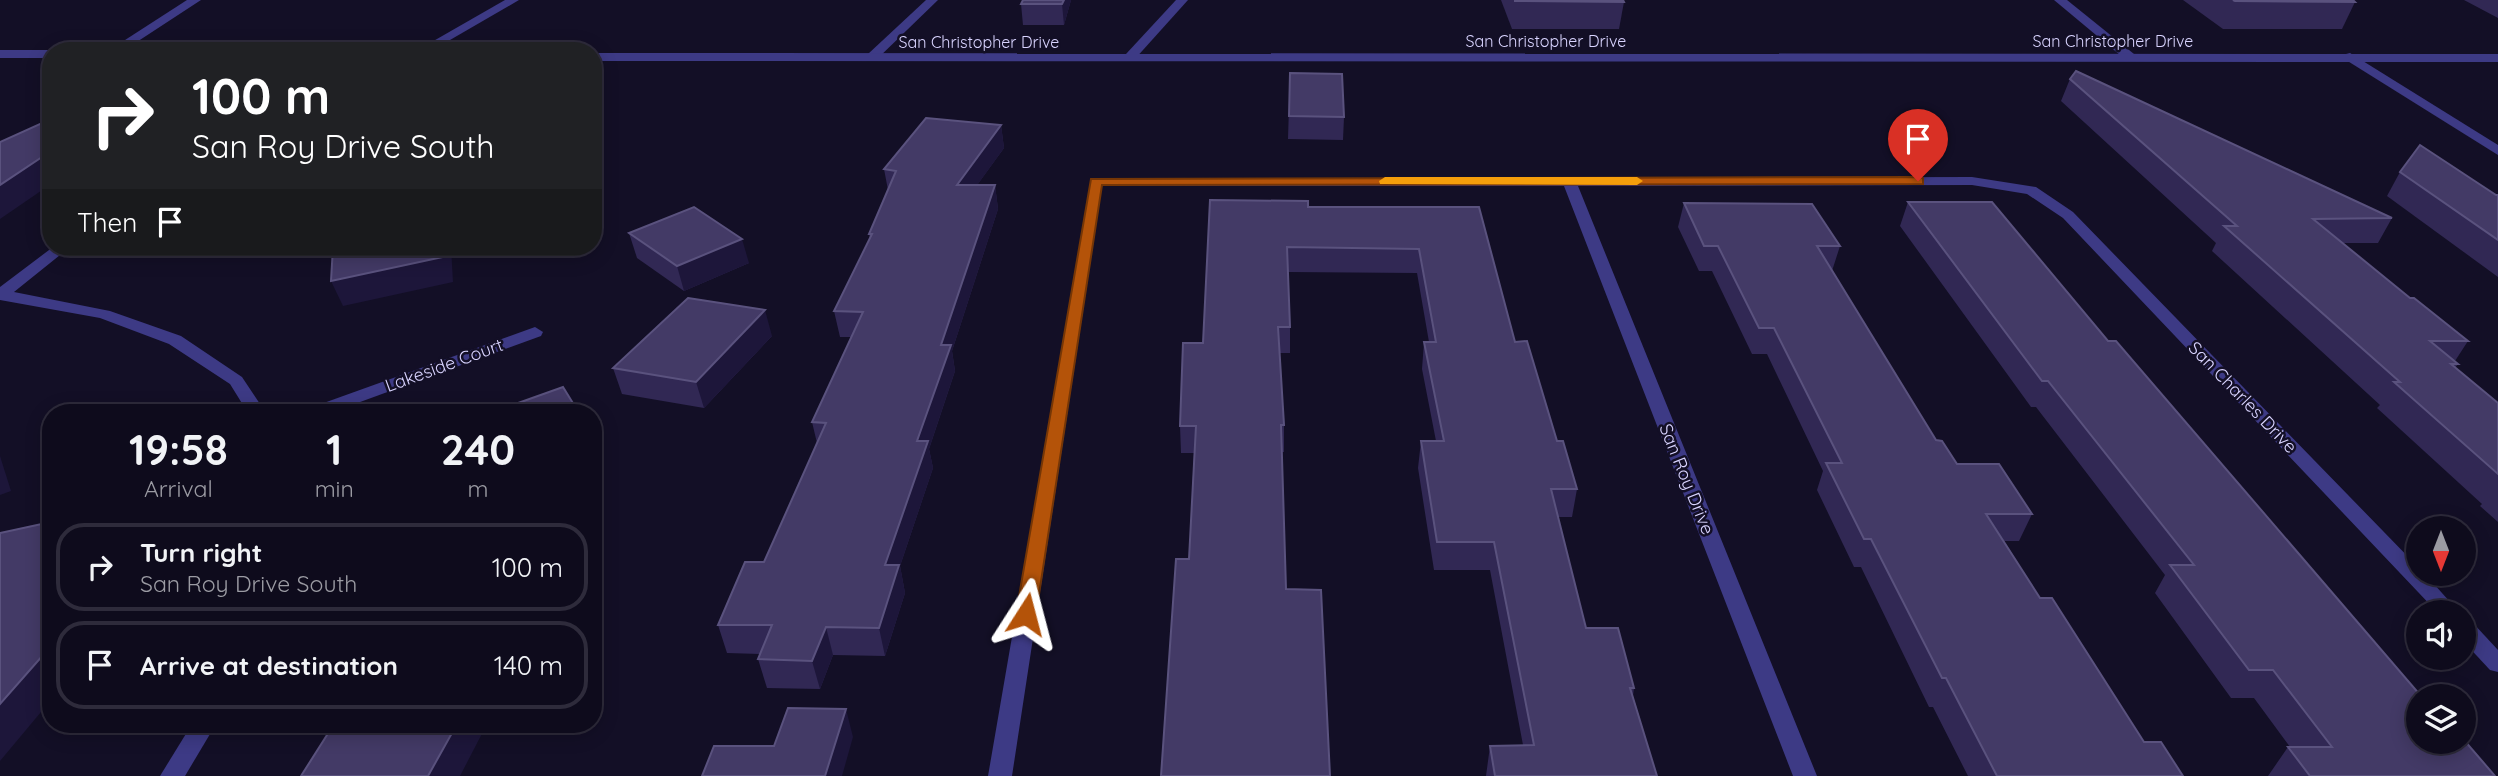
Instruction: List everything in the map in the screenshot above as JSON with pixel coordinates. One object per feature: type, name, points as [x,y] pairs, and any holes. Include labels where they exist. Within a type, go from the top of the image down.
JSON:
[{"type":"street","points":[[128,42],[195,0]]},
{"type":"street","points":[[438,42],[513,0]]},
{"type":"street","points":[[872,57],[932,0]]},
{"type":"street","points":[[1130,57],[1182,0]]},
{"type":"street","points":[[2060,0],[2130,57]]},
{"type":"street","points":[[0,54],[42,54]]},
{"type":"street","name":"San Christopher Drive","points":[[602,57],[2498,58]]},
{"type":"street","points":[[2350,57],[2498,151]]},
{"type":"street","points":[[1000,776],[1096,182],[1569,181]]},
{"type":"street","name":"San Charles Drive","points":[[1569,181],[1972,181],[2031,190],[2068,215],[2437,600]]},
{"type":"street","name":"San Roy Drive","points":[[1569,181],[1805,776]]},
{"type":"street","points":[[0,294],[50,256]]},
{"type":"street","points":[[0,294],[104,314],[175,340],[236,380],[251,404]]},
{"type":"street","name":"Lakeside Court","points":[[338,404],[536,332]]},
{"type":"street","points":[[2476,641],[2498,664]]},
{"type":"street","points":[[172,776],[199,733]]},
{"type":"building","points":[[1023,0],[1064,0],[1062,4],[1021,4]]},
{"type":"building","points":[[1623,0],[1624,2],[1515,1]]},
{"type":"building","points":[[2233,0],[2353,0],[2355,2],[2235,1]]},
{"type":"building","points":[[2076,71],[2392,218],[2313,219],[2468,341],[2430,341],[2458,364],[2451,364],[2498,403],[2498,474],[2394,382],[2400,382],[2224,226],[2237,226],[2070,79]]},
{"type":"building","points":[[1290,73],[1342,74],[1344,117],[1289,116]]},
{"type":"building","points":[[926,118],[1001,125],[957,185],[995,185],[941,345],[951,345],[917,441],[928,441],[885,565],[899,565],[879,628],[826,627],[812,661],[758,659],[772,625],[718,625],[745,562],[764,562],[826,423],[812,422],[863,312],[834,311],[872,234],[869,234],[896,171],[884,169]]},
{"type":"building","points":[[42,123],[42,157],[0,185],[0,142]]},
{"type":"building","points":[[2420,145],[2498,195],[2498,240],[2400,172]]},
{"type":"building","points":[[1210,200],[1308,201],[1308,207],[1479,207],[1515,342],[1527,341],[1557,441],[1563,441],[1577,489],[1551,489],[1586,628],[1618,628],[1634,688],[1630,688],[1657,776],[1495,776],[1490,746],[1534,745],[1494,542],[1437,542],[1421,441],[1444,441],[1424,342],[1436,342],[1419,249],[1287,247],[1290,327],[1278,327],[1284,425],[1281,425],[1286,589],[1321,590],[1330,776],[1161,776],[1176,559],[1189,559],[1196,426],[1180,426],[1183,343],[1203,343]]},
{"type":"building","points":[[1908,202],[1992,202],[2108,341],[2116,341],[2411,684],[2406,684],[2406,754],[2476,754],[2495,776],[2310,776],[2288,747],[2332,747],[2273,670],[2249,670],[2170,565],[2194,565],[2048,381],[2042,381]]},
{"type":"building","points":[[1684,203],[1812,204],[1840,246],[1817,246],[1936,440],[1942,441],[1957,464],[1999,464],[2032,514],[1986,514],[2040,598],[2052,598],[2144,742],[2161,742],[2183,776],[1997,776],[1946,678],[1942,678],[1871,539],[1864,539],[1826,463],[1842,463],[1774,328],[1759,328],[1718,246],[1704,246]]},
{"type":"building","points":[[694,207],[742,239],[677,266],[629,233]]},
{"type":"building","points":[[332,256],[443,256],[443,257],[331,281]]},
{"type":"building","points":[[688,298],[765,310],[696,382],[613,368]]},
{"type":"building","points":[[563,387],[573,404],[515,404]]},
{"type":"building","points":[[42,524],[42,656],[0,704],[0,533]]},
{"type":"building","points":[[788,708],[846,709],[825,776],[702,776],[714,746],[774,746]]},
{"type":"building","points":[[328,733],[452,733],[428,776],[301,776]]},
{"type":"slow traffic","points":[[1385,181],[1637,181]]},
{"type":"route","points":[[1026,614],[1096,182],[1918,181]]}]
